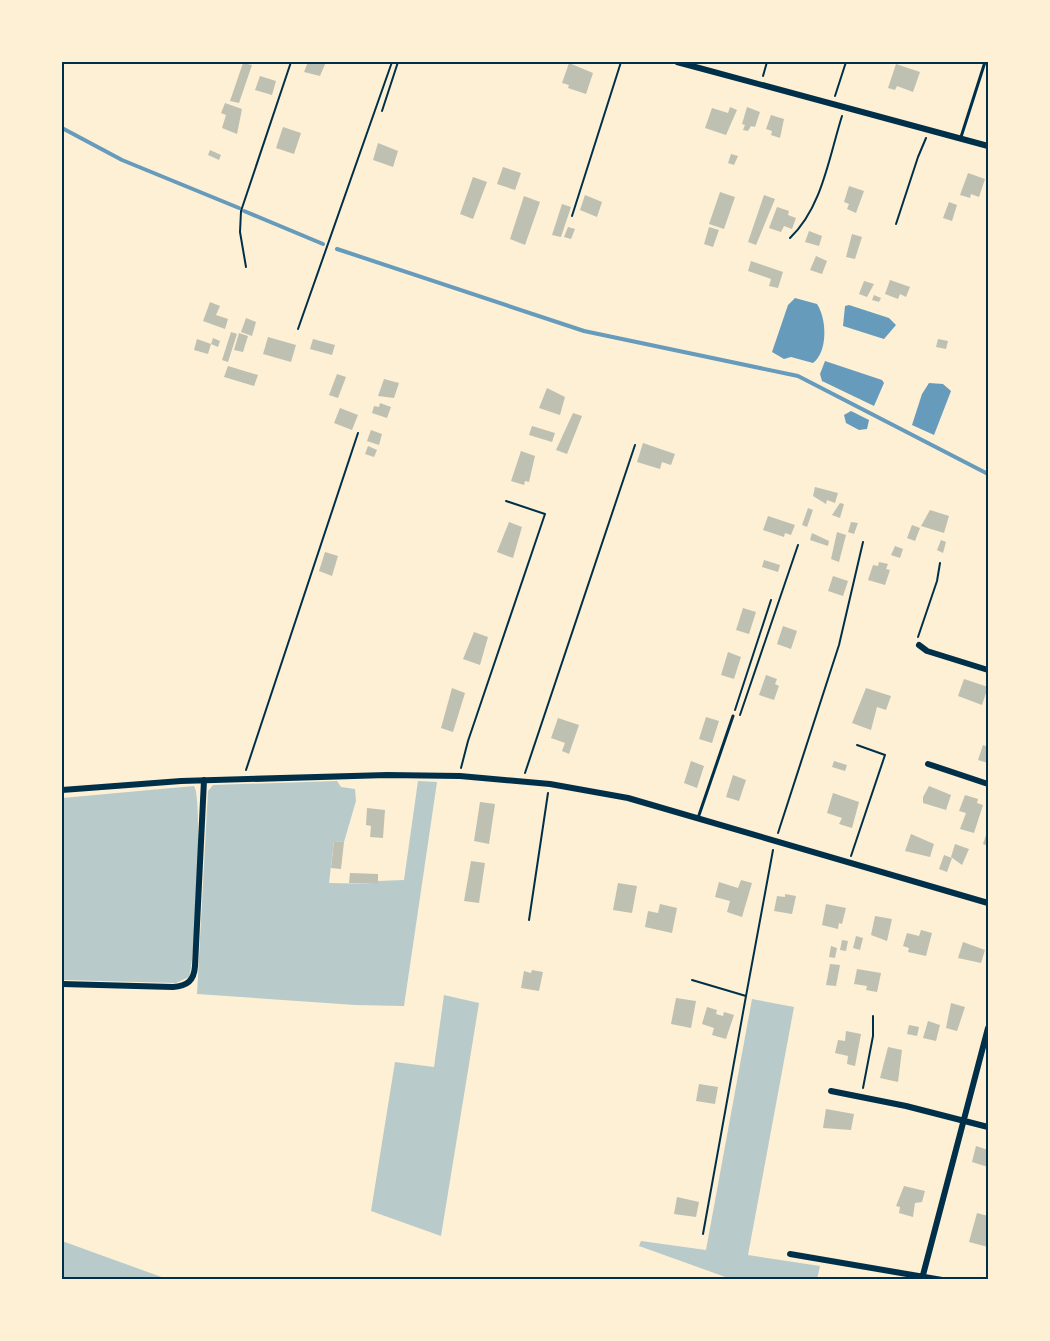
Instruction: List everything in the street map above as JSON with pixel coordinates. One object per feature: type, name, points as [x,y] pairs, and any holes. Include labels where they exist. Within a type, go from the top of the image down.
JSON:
[{"type":"street","points":[[677,62],[988,146]]},
{"type":"street","points":[[919,645],[927,651],[988,670]]},
{"type":"street","points":[[928,764],[988,784]]},
{"type":"street","points":[[62,790],[204,780],[387,775],[460,776],[550,784],[628,798],[988,903]]},
{"type":"street","points":[[62,984],[173,987],[187,984],[190,981],[195,966],[204,780]]},
{"type":"street","points":[[923,1275],[988,1028]]},
{"type":"street","points":[[831,1091],[988,1127]]},
{"type":"street","points":[[790,1254],[942,1280]]},
{"type":"lane","points":[[961,139],[985,62]]},
{"type":"lane","points":[[698,818],[733,716]]},
{"type":"path","points":[[246,267],[240,232],[241,211],[291,62]]},
{"type":"path","points":[[298,329],[392,62]]},
{"type":"path","points":[[382,111],[398,62]]},
{"type":"path","points":[[572,216],[621,62]]},
{"type":"path","points":[[760,84],[767,62]]},
{"type":"path","points":[[832,105],[846,62]]},
{"type":"path","points":[[790,238],[806,223],[844,108]]},
{"type":"path","points":[[896,224],[918,157],[931,131]]},
{"type":"path","points":[[244,779],[251,749],[358,433]]},
{"type":"path","points":[[523,781],[635,445]]},
{"type":"path","points":[[460,776],[468,741],[545,514],[506,501]]},
{"type":"path","points":[[703,1234],[775,841],[839,645],[863,542]]},
{"type":"path","points":[[737,724],[798,546]]},
{"type":"path","points":[[919,645],[918,636],[937,581],[940,563]]},
{"type":"path","points":[[733,716],[771,600]]},
{"type":"path","points":[[849,861],[885,755],[857,745]]},
{"type":"path","points":[[529,920],[550,784]]},
{"type":"path","points":[[692,980],[746,996]]},
{"type":"path","points":[[861,1097],[873,1036],[873,1016]]},
{"type":"shaded area","points":[[337,781],[341,787],[355,789],[356,801],[344,842],[334,841],[329,883],[378,884],[378,881],[404,880],[418,781],[437,782],[404,1006],[355,1005],[197,994],[208,791],[213,785]]},
{"type":"shaded area","points":[[194,786],[198,818],[198,878],[192,964],[189,977],[176,983],[62,980],[62,798]]},
{"type":"shaded area","points":[[444,995],[479,1003],[441,1236],[371,1211],[395,1062],[434,1067]]},
{"type":"shaded area","points":[[752,999],[794,1007],[748,1255],[820,1266],[817,1279],[731,1279],[639,1246],[641,1241],[706,1250]]},
{"type":"shaded area","points":[[62,1241],[167,1279],[62,1279]]},
{"type":"water","points":[[795,298],[817,304],[823,318],[823,343],[818,358],[813,363],[791,357],[784,359],[772,352],[788,305]]},
{"type":"water","points":[[849,305],[889,318],[896,325],[884,339],[843,326],[845,306]]},
{"type":"water","points":[[825,361],[882,380],[884,383],[874,406],[822,381],[820,374]]},
{"type":"water","points":[[929,383],[943,384],[951,391],[934,435],[912,425],[922,394]]},
{"type":"water","points":[[851,411],[869,420],[867,429],[859,430],[846,423],[844,415]]},
{"type":"building","points":[[308,62],[326,62],[320,76],[304,72]]},
{"type":"building","points":[[243,63],[252,65],[239,103],[230,101]]},
{"type":"building","points":[[569,63],[593,73],[586,94],[568,88],[569,85],[562,83]]},
{"type":"building","points":[[896,64],[920,72],[913,92],[897,86],[895,90],[888,88]]},
{"type":"building","points":[[260,76],[276,81],[272,95],[255,90]]},
{"type":"building","points":[[225,103],[242,109],[237,134],[222,128],[226,115],[221,113]]},
{"type":"building","points":[[730,107],[737,110],[726,135],[705,128],[712,108],[728,113]]},
{"type":"building","points":[[747,107],[760,112],[755,127],[751,126],[748,131],[743,130],[745,125],[742,124]]},
{"type":"building","points":[[771,115],[784,119],[780,138],[771,135],[772,131],[766,129]]},
{"type":"building","points":[[283,127],[301,133],[294,154],[276,148]]},
{"type":"building","points":[[378,143],[398,151],[393,167],[373,160]]},
{"type":"building","points":[[210,150],[221,155],[219,160],[208,155]]},
{"type":"building","points":[[731,154],[738,156],[734,165],[728,163]]},
{"type":"building","points":[[503,167],[521,173],[515,190],[497,184]]},
{"type":"building","points":[[968,173],[985,179],[979,197],[971,194],[970,198],[960,195]]},
{"type":"building","points":[[473,177],[487,182],[473,219],[460,214]]},
{"type":"building","points":[[849,186],[864,191],[856,213],[847,209],[849,204],[844,202]]},
{"type":"building","points":[[720,192],[735,197],[724,229],[709,224]]},
{"type":"building","points":[[585,195],[602,202],[597,217],[580,210]]},
{"type":"building","points":[[764,195],[775,199],[756,245],[748,242]]},
{"type":"building","points":[[524,196],[540,202],[525,245],[510,239]]},
{"type":"building","points":[[949,202],[957,205],[952,221],[943,218]]},
{"type":"building","points":[[562,204],[571,207],[561,237],[552,235]]},
{"type":"building","points":[[777,207],[789,211],[788,215],[796,218],[792,229],[784,226],[781,232],[769,228]]},
{"type":"building","points":[[568,227],[575,229],[571,239],[564,237]]},
{"type":"building","points":[[709,227],[719,230],[713,247],[704,244]]},
{"type":"building","points":[[809,231],[822,236],[819,246],[805,242]]},
{"type":"building","points":[[852,234],[862,237],[855,259],[846,257]]},
{"type":"building","points":[[816,256],[827,261],[822,274],[810,270]]},
{"type":"building","points":[[751,261],[783,272],[778,288],[769,286],[771,279],[748,271]]},
{"type":"building","points":[[890,280],[910,287],[906,297],[900,294],[898,299],[885,294]]},
{"type":"building","points":[[864,281],[874,284],[867,297],[859,294]]},
{"type":"building","points":[[874,295],[881,298],[879,302],[872,300]]},
{"type":"building","points":[[210,302],[220,306],[216,315],[228,319],[225,329],[203,321]]},
{"type":"building","points":[[246,318],[256,322],[252,336],[241,332]]},
{"type":"building","points":[[231,332],[237,334],[228,362],[222,360]]},
{"type":"building","points":[[239,333],[248,336],[243,352],[234,350]]},
{"type":"building","points":[[268,337],[296,345],[291,362],[263,354]]},
{"type":"building","points":[[213,338],[220,341],[218,347],[211,344]]},
{"type":"building","points":[[197,339],[211,344],[208,354],[194,350]]},
{"type":"building","points":[[313,339],[335,345],[332,355],[310,349]]},
{"type":"building","points":[[938,339],[948,341],[946,349],[936,347]]},
{"type":"building","points":[[228,366],[258,375],[254,386],[224,377]]},
{"type":"building","points":[[337,374],[346,377],[338,398],[329,395]]},
{"type":"building","points":[[384,379],[399,383],[394,398],[378,396]]},
{"type":"building","points":[[547,388],[565,397],[560,415],[539,408]]},
{"type":"building","points":[[380,403],[391,407],[387,418],[372,413],[374,406],[379,407]]},
{"type":"building","points":[[340,408],[358,415],[352,430],[334,423]]},
{"type":"building","points":[[573,413],[582,416],[567,454],[556,450]]},
{"type":"building","points":[[532,426],[555,433],[552,442],[529,435]]},
{"type":"building","points":[[371,430],[382,434],[379,445],[367,441]]},
{"type":"building","points":[[643,443],[675,454],[671,465],[662,462],[660,469],[637,462]]},
{"type":"building","points":[[368,446],[377,450],[374,457],[365,454]]},
{"type":"building","points":[[521,451],[535,456],[529,482],[525,481],[524,485],[511,481]]},
{"type":"building","points":[[815,487],[838,493],[835,503],[827,500],[826,504],[813,496]]},
{"type":"building","points":[[840,503],[844,504],[840,518],[832,515]]},
{"type":"building","points":[[808,508],[813,510],[807,527],[802,525]]},
{"type":"building","points":[[930,510],[949,516],[944,533],[921,526]]},
{"type":"building","points":[[768,516],[795,525],[791,535],[785,533],[784,537],[763,530]]},
{"type":"building","points":[[509,522],[522,527],[513,558],[497,552]]},
{"type":"building","points":[[851,522],[858,523],[854,534],[848,532]]},
{"type":"building","points":[[912,525],[920,528],[915,541],[907,538]]},
{"type":"building","points":[[837,532],[846,535],[839,562],[831,559]]},
{"type":"building","points":[[812,533],[829,541],[828,546],[810,540]]},
{"type":"building","points":[[941,540],[946,542],[943,553],[937,550]]},
{"type":"building","points":[[895,546],[903,549],[900,558],[891,555]]},
{"type":"building","points":[[325,552],[338,556],[332,576],[319,571]]},
{"type":"building","points":[[764,560],[780,565],[778,572],[762,567]]},
{"type":"building","points":[[879,562],[888,564],[886,569],[890,570],[885,585],[868,580],[873,565],[878,566]]},
{"type":"building","points":[[833,576],[848,581],[843,596],[828,591]]},
{"type":"building","points":[[743,608],[756,612],[749,634],[736,630]]},
{"type":"building","points":[[783,626],[797,631],[791,649],[777,644]]},
{"type":"building","points":[[474,632],[488,637],[480,665],[463,659]]},
{"type":"building","points":[[728,652],[741,657],[734,679],[721,675]]},
{"type":"building","points":[[766,675],[777,679],[775,684],[779,686],[774,700],[759,695]]},
{"type":"building","points":[[964,679],[988,687],[982,705],[958,696]]},
{"type":"building","points":[[452,688],[465,693],[453,732],[441,728]]},
{"type":"building","points":[[866,688],[891,696],[886,710],[877,707],[871,730],[852,723]]},
{"type":"building","points":[[706,717],[719,721],[712,743],[699,739]]},
{"type":"building","points":[[558,718],[579,725],[569,754],[562,751],[565,743],[551,738]]},
{"type":"building","points":[[983,745],[988,747],[988,763],[978,760]]},
{"type":"building","points":[[691,761],[704,766],[697,788],[684,783]]},
{"type":"building","points":[[834,761],[847,765],[845,771],[832,767]]},
{"type":"building","points":[[733,775],[746,780],[739,801],[726,797]]},
{"type":"building","points":[[929,786],[951,795],[946,810],[923,803],[923,797]]},
{"type":"building","points":[[833,793],[859,802],[852,828],[839,824],[842,818],[827,813]]},
{"type":"building","points":[[965,795],[978,799],[977,803],[983,805],[974,833],[960,829],[966,813],[959,811]]},
{"type":"building","points":[[480,802],[495,804],[489,844],[474,841]]},
{"type":"building","points":[[367,808],[385,810],[383,838],[370,837],[371,826],[366,825]]},
{"type":"building","points":[[988,829],[988,846],[983,844]]},
{"type":"building","points":[[911,834],[934,844],[930,857],[905,851]]},
{"type":"building","points":[[334,841],[344,842],[341,869],[331,868]]},
{"type":"building","points":[[955,844],[969,849],[962,865],[951,857]]},
{"type":"building","points":[[944,855],[952,858],[947,872],[939,869]]},
{"type":"building","points":[[471,861],[485,863],[479,903],[464,901]]},
{"type":"building","points":[[350,873],[378,874],[378,884],[349,883]]},
{"type":"building","points":[[741,880],[752,883],[742,917],[727,912],[730,901],[715,897],[719,882],[738,888]]},
{"type":"building","points":[[618,883],[637,886],[632,913],[613,910]]},
{"type":"building","points":[[785,894],[796,896],[792,914],[774,911],[777,896],[785,897]]},
{"type":"building","points":[[660,904],[677,908],[672,933],[645,927],[648,911],[658,913]]},
{"type":"building","points":[[826,904],[846,908],[842,924],[839,923],[838,929],[822,925]]},
{"type":"building","points":[[875,916],[892,919],[887,941],[871,935]]},
{"type":"building","points":[[921,930],[932,933],[926,956],[908,952],[909,948],[903,946],[907,933],[919,936]]},
{"type":"building","points":[[856,936],[863,938],[860,950],[853,948]]},
{"type":"building","points":[[842,940],[848,941],[846,951],[840,950]]},
{"type":"building","points":[[963,942],[985,950],[981,963],[958,958]]},
{"type":"building","points":[[831,946],[837,948],[835,958],[829,957]]},
{"type":"building","points":[[830,964],[840,965],[836,986],[826,985]]},
{"type":"building","points":[[857,969],[881,973],[877,992],[866,990],[867,986],[854,984]]},
{"type":"building","points":[[532,970],[543,972],[539,991],[521,988],[524,971],[531,973]]},
{"type":"building","points":[[676,998],[696,1001],[691,1028],[671,1024]]},
{"type":"building","points":[[951,1003],[965,1007],[957,1031],[946,1028]]},
{"type":"building","points":[[707,1007],[717,1010],[716,1014],[723,1016],[724,1012],[734,1015],[726,1039],[712,1035],[714,1028],[702,1024]]},
{"type":"building","points":[[928,1021],[940,1025],[936,1041],[923,1038]]},
{"type":"building","points":[[909,1025],[919,1027],[917,1036],[907,1034]]},
{"type":"building","points":[[846,1031],[861,1034],[855,1066],[847,1064],[848,1056],[835,1053],[838,1040],[845,1041]]},
{"type":"building","points":[[888,1047],[902,1050],[898,1082],[880,1078]]},
{"type":"building","points":[[699,1084],[718,1087],[715,1104],[696,1101]]},
{"type":"building","points":[[826,1109],[854,1114],[851,1130],[823,1128]]},
{"type":"building","points":[[976,1146],[988,1150],[988,1167],[972,1162]]},
{"type":"building","points":[[904,1186],[925,1191],[922,1202],[915,1203],[913,1217],[899,1213],[900,1207],[896,1206]]},
{"type":"building","points":[[677,1197],[699,1202],[696,1217],[674,1214]]},
{"type":"building","points":[[977,1213],[988,1216],[988,1247],[969,1242]]},
{"type":"waterway","points":[[62,128],[122,160],[239,208]]},
{"type":"waterway","points":[[244,211],[323,244]]},
{"type":"waterway","points":[[337,249],[584,331],[798,376],[988,474]]}]
